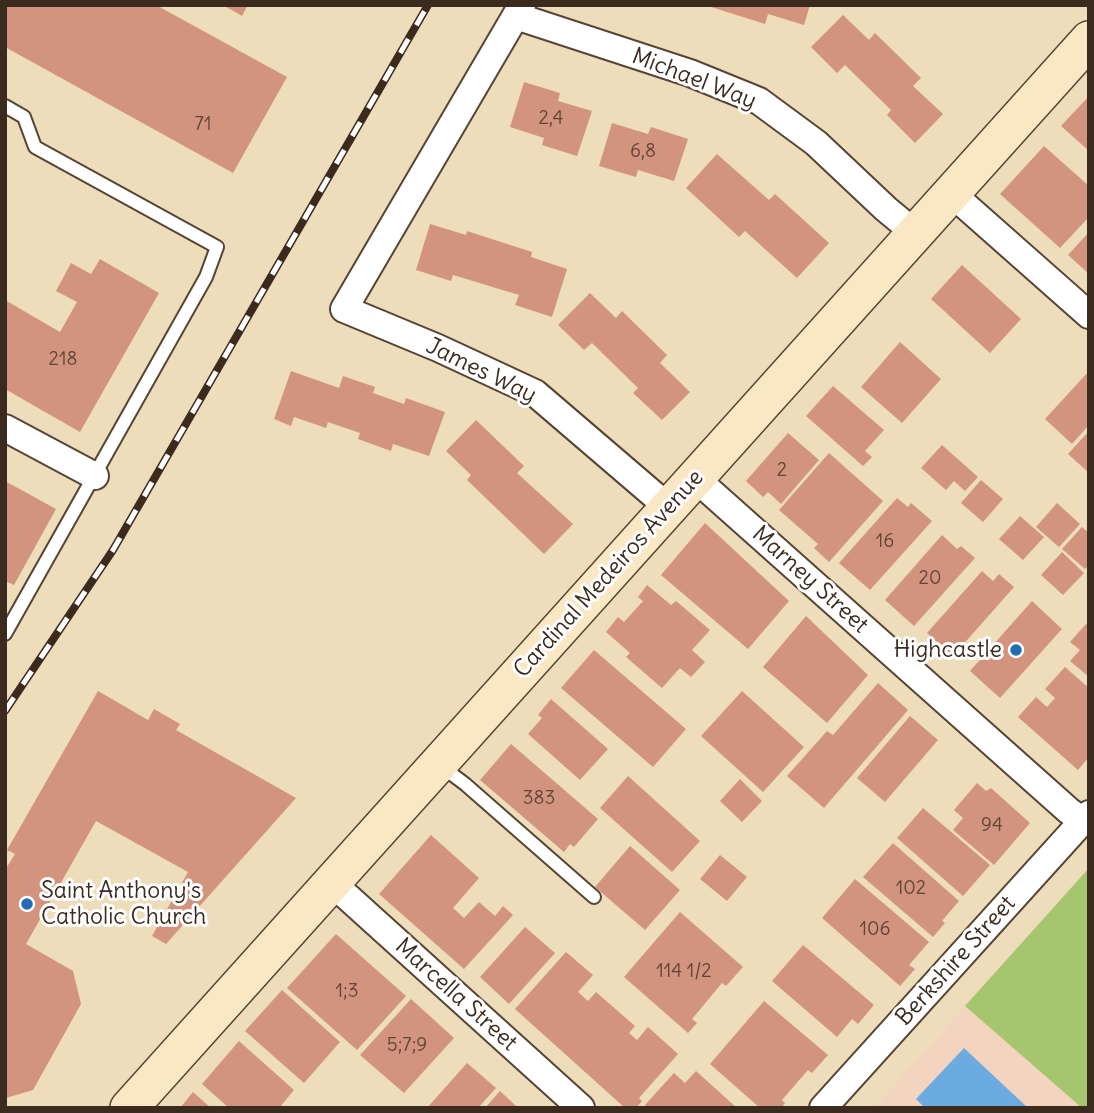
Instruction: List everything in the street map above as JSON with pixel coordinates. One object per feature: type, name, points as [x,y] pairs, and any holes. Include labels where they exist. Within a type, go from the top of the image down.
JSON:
[{"type":"main road","name":"Cardinal Medeiros Avenue","points":[[129,1108],[1089,40]]},
{"type":"street","name":"Michael Way","points":[[520,9],[528,20],[690,73],[759,102],[816,143],[915,233]]},
{"type":"street","name":"James Way","points":[[520,9],[344,309],[438,348],[535,393],[668,507]]},
{"type":"street","points":[[951,193],[1089,315]]},
{"type":"street","points":[[5,428],[95,476]]},
{"type":"street","name":"Marney Street","points":[[695,478],[1069,811],[1086,818]]},
{"type":"street","name":"Berkshire Street","points":[[823,1108],[1086,818]]},
{"type":"street","name":"Marcella Street","points":[[331,882],[581,1108]]},
{"type":"lane","points":[[5,106],[24,117],[35,147],[217,247],[206,277],[5,634]]},
{"type":"lane","points":[[438,764],[465,784],[594,897]]},
{"type":"shaded area","points":[[965,1006],[1082,1108],[874,1108]]},
{"type":"green space","points":[[1089,868],[1089,1108],[1082,1108],[965,1006]]},
{"type":"water","points":[[964,1048],[1028,1108],[925,1108],[916,1099]]},
{"type":"building","points":[[5,5],[156,5],[287,77],[233,173],[5,47]]},
{"type":"building","points":[[223,5],[248,5],[242,16]]},
{"type":"building","points":[[810,5],[804,25],[768,14],[765,24],[708,6]]},
{"type":"building","points":[[843,15],[869,40],[875,33],[921,78],[913,86],[943,114],[915,143],[887,115],[891,110],[845,65],[837,73],[811,47]]},
{"type":"building","points":[[524,82],[560,93],[558,101],[592,111],[577,156],[542,145],[544,138],[510,127]]},
{"type":"building","points":[[1089,96],[1089,151],[1061,126]]},
{"type":"building","points":[[612,123],[648,134],[651,127],[688,139],[674,181],[638,170],[636,177],[599,166]]},
{"type":"building","points":[[1044,146],[1089,186],[1089,217],[1060,248],[1000,194]]},
{"type":"building","points":[[717,154],[769,200],[775,194],[829,243],[797,278],[745,231],[739,237],[686,188]]},
{"type":"building","points":[[430,224],[466,235],[467,231],[532,252],[531,257],[567,269],[552,317],[515,305],[519,295],[453,275],[451,281],[416,270]]},
{"type":"building","points":[[1089,232],[1089,274],[1068,255]]},
{"type":"building","points":[[100,259],[159,293],[80,432],[5,389],[5,300],[60,332],[77,302],[56,291],[71,263],[91,274]]},
{"type":"building","points":[[962,265],[1021,319],[990,353],[931,299]]},
{"type":"building","points":[[590,293],[616,318],[622,311],[667,355],[660,363],[690,392],[662,420],[633,393],[638,388],[592,343],[584,350],[558,325]]},
{"type":"building","points":[[900,342],[941,379],[902,423],[861,387]]},
{"type":"building","points":[[291,371],[339,388],[343,376],[375,387],[373,393],[404,404],[406,398],[445,412],[429,456],[393,444],[391,451],[358,439],[360,433],[328,422],[326,428],[294,417],[291,426],[274,419]]},
{"type":"building","points":[[1089,371],[1089,425],[1072,444],[1045,419]]},
{"type":"building","points":[[833,386],[884,430],[865,451],[872,457],[863,466],[806,416]]},
{"type":"building","points":[[476,420],[524,466],[517,473],[573,524],[544,554],[467,480],[471,475],[446,451]]},
{"type":"building","points":[[1089,431],[1089,473],[1068,454]]},
{"type":"building","points":[[788,433],[819,460],[781,504],[768,492],[763,497],[746,481]]},
{"type":"building","points":[[942,445],[978,477],[965,491],[954,481],[946,490],[921,468]]},
{"type":"building","points":[[829,453],[883,501],[829,562],[814,548],[818,544],[779,510]]},
{"type":"building","points":[[981,480],[1003,499],[983,522],[961,503]]},
{"type":"building","points":[[5,481],[56,509],[14,585],[5,581]]},
{"type":"building","points":[[897,498],[908,507],[911,503],[932,521],[870,590],[839,563]]},
{"type":"building","points":[[1057,503],[1080,524],[1059,547],[1036,527]]},
{"type":"building","points":[[1020,516],[1044,537],[1023,560],[999,539]]},
{"type":"building","points":[[705,523],[789,601],[748,649],[661,575]]},
{"type":"building","points":[[1082,527],[1089,533],[1089,565],[1085,569],[1062,549]]},
{"type":"building","points":[[942,535],[957,549],[961,546],[975,558],[914,626],[885,600]]},
{"type":"building","points":[[1062,552],[1084,573],[1063,595],[1041,575]]},
{"type":"building","points":[[982,571],[993,581],[999,574],[1014,587],[953,656],[927,633]]},
{"type":"building","points":[[647,585],[671,605],[676,601],[710,630],[692,650],[705,662],[691,677],[680,668],[662,688],[626,657],[630,653],[606,632],[618,617],[624,622],[643,601],[638,597]]},
{"type":"building","name":"Highcastle","points":[[1032,601],[1062,629],[1000,698],[970,671]]},
{"type":"building","points":[[806,616],[868,675],[827,723],[763,667]]},
{"type":"building","points":[[1086,624],[1089,626],[1089,677],[1070,661],[1080,650],[1070,642]]},
{"type":"building","points":[[594,650],[686,729],[653,767],[561,688]]},
{"type":"building","points":[[1065,667],[1089,688],[1089,757],[1078,770],[1018,717],[1036,697],[1047,707],[1055,698],[1045,689]]},
{"type":"building","points":[[878,683],[908,710],[824,808],[787,776],[827,731],[833,735]]},
{"type":"building","name":"Saint Anthony's Catholic Church","points":[[98,691],[148,720],[154,709],[180,724],[176,730],[296,798],[166,944],[152,936],[188,872],[96,821],[26,944],[73,971],[81,1004],[33,1090],[6,1098],[5,870],[15,854],[7,850]]},
{"type":"building","points":[[742,691],[804,747],[763,792],[701,736]]},
{"type":"building","points":[[551,699],[608,749],[580,780],[528,734],[542,718],[538,715]]},
{"type":"building","points":[[910,716],[938,740],[885,802],[857,778]]},
{"type":"building","points":[[511,744],[598,819],[574,847],[570,844],[564,852],[480,780]]},
{"type":"building","points":[[628,776],[700,841],[672,872],[600,808]]},
{"type":"building","points":[[740,779],[762,801],[742,822],[720,801]]},
{"type":"building","points":[[977,783],[986,791],[991,788],[1030,823],[994,865],[953,830],[963,818],[954,810]]},
{"type":"building","points":[[923,808],[990,865],[963,896],[897,838]]},
{"type":"building","points":[[431,835],[479,878],[453,908],[464,918],[479,902],[495,916],[503,906],[513,915],[464,969],[379,894]]},
{"type":"building","points":[[893,843],[959,901],[933,937],[863,877]]},
{"type":"building","points":[[630,846],[680,890],[645,930],[595,887]]},
{"type":"building","points":[[720,855],[747,877],[727,901],[700,879]]},
{"type":"building","points":[[855,879],[929,942],[909,965],[915,969],[900,986],[822,918]]},
{"type":"building","points":[[680,912],[743,967],[726,986],[722,983],[692,1019],[697,1023],[688,1033],[624,977]]},
{"type":"building","points":[[525,927],[555,953],[509,1004],[480,977]]},
{"type":"building","points":[[336,934],[406,996],[357,1050],[287,988]]},
{"type":"building","points":[[803,945],[874,1005],[858,1024],[852,1019],[837,1037],[772,981]]},
{"type":"building","points":[[566,952],[593,975],[578,992],[588,1001],[596,992],[635,1026],[629,1033],[637,1040],[648,1027],[678,1054],[639,1098],[642,1101],[636,1108],[625,1108],[515,1009]]},
{"type":"building","points":[[282,990],[340,1042],[304,1083],[245,1031]]},
{"type":"building","points":[[411,999],[454,1038],[404,1093],[360,1055]]},
{"type":"building","points":[[764,1001],[828,1055],[812,1073],[808,1070],[782,1100],[785,1103],[781,1108],[760,1108],[710,1064]]},
{"type":"building","points":[[239,1041],[294,1090],[279,1108],[229,1108],[202,1084]]},
{"type":"building","points":[[467,1063],[496,1088],[478,1108],[427,1108]]},
{"type":"building","points":[[696,1071],[737,1108],[648,1108],[645,1105],[674,1073],[685,1083]]},
{"type":"building","points":[[500,1091],[518,1108],[485,1108]]},
{"type":"building","points":[[193,1092],[211,1108],[180,1108]]},
{"type":"railway","points":[[5,711],[113,550],[428,5]]},
{"type":"place","name":"Highcastle","points":[[1016,650]]},
{"type":"place","name":"Saint Anthony's Catholic Church","points":[[27,904]]}]
